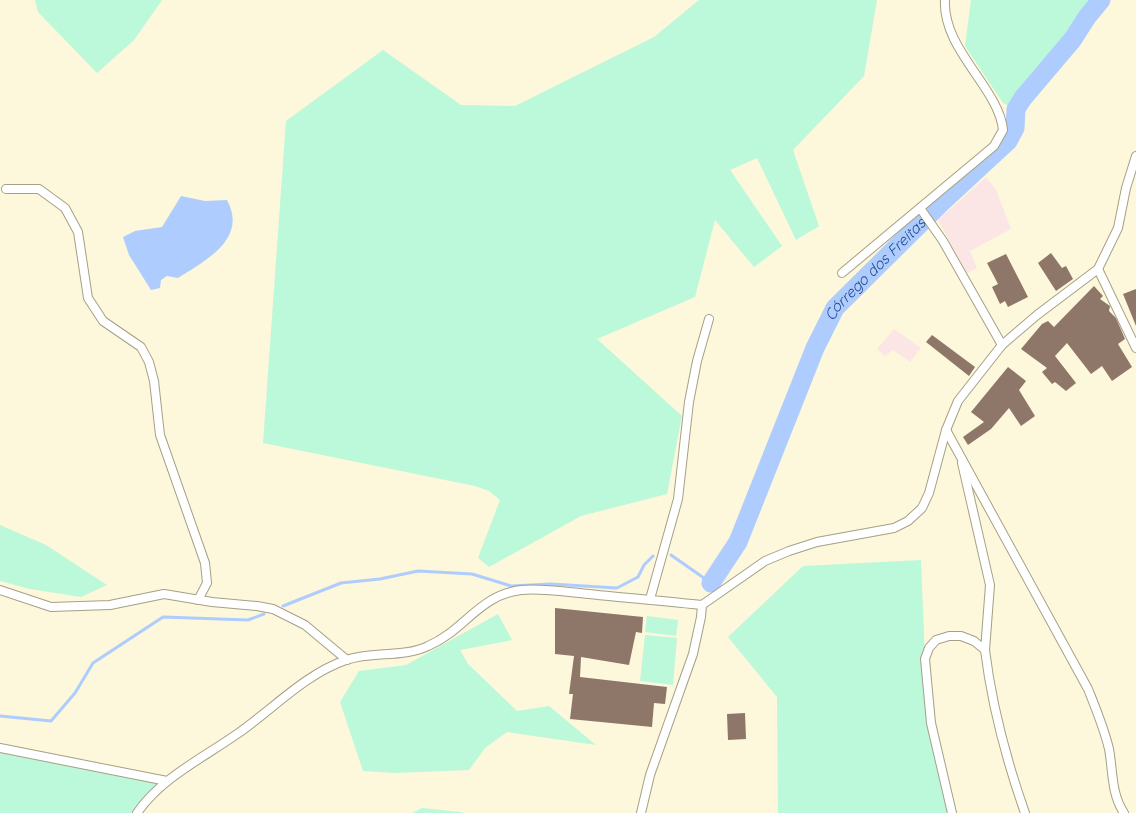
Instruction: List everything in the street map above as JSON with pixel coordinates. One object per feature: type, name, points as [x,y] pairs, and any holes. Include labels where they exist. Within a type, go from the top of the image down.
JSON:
[{"type":"street","points":[[842,273],[921,210],[994,146],[1003,130],[995,106],[972,71],[946,20],[945,0]]},
{"type":"street","points":[[137,813],[145,801],[167,781],[238,734],[320,672],[347,660],[412,652],[428,646],[443,638],[487,601],[501,594],[520,590],[540,590],[702,605],[765,562],[789,551],[817,542],[894,528],[908,520],[922,508],[929,493],[946,430],[958,401],[1002,345],[1037,315],[1098,270],[1118,228],[1126,188],[1136,156]]},
{"type":"street","points":[[6,189],[40,189],[65,208],[78,232],[88,298],[103,321],[141,347],[149,362],[154,381],[160,435],[205,563],[207,584],[198,600]]},
{"type":"street","points":[[921,210],[943,241],[1002,345]]},
{"type":"street","points":[[1098,270],[1136,348]]},
{"type":"street","points":[[650,599],[678,498],[688,402],[709,318]]},
{"type":"street","points":[[946,430],[1088,689],[1102,721],[1109,750],[1116,800],[1124,813]]},
{"type":"street","points":[[961,458],[968,496],[990,585],[986,650],[990,690],[1002,742],[1025,813]]},
{"type":"street","points":[[0,590],[51,607],[110,605],[164,594],[273,610],[305,625],[347,660]]},
{"type":"street","points":[[641,813],[653,766],[693,654],[702,617],[702,605]]},
{"type":"street","points":[[952,813],[931,723],[925,659],[929,648],[936,640],[949,636],[961,636],[974,641],[986,650]]},
{"type":"street","points":[[0,748],[167,781]]},
{"type":"shaded area","points":[[986,177],[996,190],[1011,229],[970,251],[977,268],[967,273],[938,220]]},
{"type":"shaded area","points":[[894,329],[921,348],[910,362],[893,350],[885,356],[877,349]]},
{"type":"green space","points":[[35,0],[162,0],[134,40],[97,73],[38,12]]},
{"type":"green space","points":[[699,0],[877,0],[864,76],[793,150],[819,226],[796,240],[757,158],[730,170],[782,246],[754,267],[715,220],[695,297],[597,339],[682,416],[667,494],[581,516],[489,567],[478,558],[500,500],[489,491],[475,486],[263,443],[286,121],[383,50],[461,105],[515,106],[654,37]]},
{"type":"green space","points":[[971,0],[1100,0],[1073,39],[1023,98],[1016,109],[1003,103],[965,46]]},
{"type":"green space","points":[[0,525],[46,545],[107,585],[81,597],[30,589],[0,581]]},
{"type":"green space","points":[[921,560],[925,659],[931,723],[952,813],[778,813],[777,697],[728,637],[803,566]]},
{"type":"green space","points":[[498,614],[512,640],[460,650],[468,664],[517,711],[549,706],[596,745],[507,732],[485,748],[469,770],[396,773],[363,771],[340,702],[359,671],[406,665]]},
{"type":"green space","points":[[647,616],[678,620],[676,636],[645,632]]},
{"type":"green space","points":[[645,635],[677,638],[673,685],[640,681]]},
{"type":"green space","points":[[0,748],[167,781],[142,813],[0,813]]},
{"type":"green space","points":[[422,808],[460,812],[464,813],[412,813]]},
{"type":"water","points":[[181,196],[205,201],[227,200],[232,214],[232,226],[228,237],[221,247],[211,256],[178,278],[167,276],[161,280],[160,288],[151,290],[129,255],[123,237],[135,231],[162,227]]},
{"type":"building","points":[[1051,253],[1062,268],[1066,266],[1073,279],[1056,291],[1038,263]]},
{"type":"building","points":[[1006,254],[1028,297],[1008,307],[1005,301],[1000,304],[992,287],[998,284],[987,263]]},
{"type":"building","points":[[1094,286],[1103,296],[1100,299],[1110,306],[1109,311],[1116,318],[1125,339],[1118,344],[1132,367],[1112,381],[1102,366],[1091,374],[1067,343],[1055,356],[1076,383],[1066,391],[1055,382],[1052,384],[1042,372],[1047,368],[1021,349],[1042,324],[1048,321],[1054,327]]},
{"type":"building","points":[[1136,289],[1136,326],[1123,294]]},
{"type":"building","points":[[932,335],[975,367],[969,376],[926,342]]},
{"type":"building","points":[[1008,367],[1026,381],[1019,390],[1035,416],[1021,426],[1009,408],[991,429],[968,445],[963,437],[984,422],[971,412]]},
{"type":"building","points":[[555,608],[643,617],[642,633],[636,632],[629,665],[581,657],[580,677],[667,687],[665,704],[654,703],[652,727],[570,719],[573,694],[569,694],[574,656],[555,654]]},
{"type":"building","points":[[745,713],[746,739],[728,740],[727,714]]},
{"type":"waterway","name":"Córrego dos Freitas","points":[[711,583],[738,542],[815,348],[835,308],[941,203],[1008,141],[1015,128],[1016,109],[1023,98],[1073,39],[1101,0]]},
{"type":"waterway","points":[[671,555],[711,583]]},
{"type":"waterway","points":[[283,606],[341,583],[380,579],[418,571],[472,574],[511,586],[551,584],[617,588],[638,577],[644,565],[653,556]]},
{"type":"waterway","points":[[0,716],[51,721],[75,693],[93,663],[163,617],[248,620],[264,614]]}]
